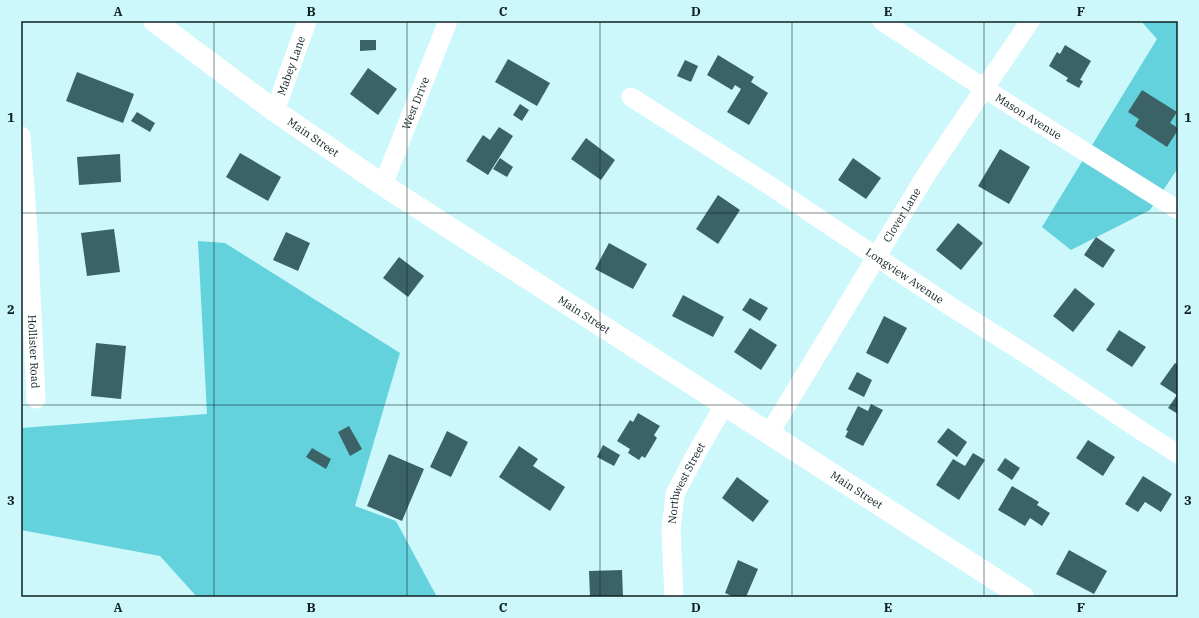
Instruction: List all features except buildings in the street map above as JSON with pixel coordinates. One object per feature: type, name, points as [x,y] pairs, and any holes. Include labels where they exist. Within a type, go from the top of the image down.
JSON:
[{"type":"main road","name":"Main Street","points":[[154,21],[275,111],[383,186],[1023,597]]},
{"type":"street","name":"Mabey Lane","points":[[275,111],[307,21]]},
{"type":"street","name":"West Drive","points":[[383,186],[448,21]]},
{"type":"street","name":"Mason Avenue","points":[[882,21],[1178,210]]},
{"type":"street","name":"Clover Lane","points":[[769,434],[926,175],[1030,21]]},
{"type":"street","name":"Longview Avenue","points":[[631,97],[766,183],[876,258],[1178,454]]},
{"type":"street","name":"Hollister Road","points":[[21,136],[28,230],[36,399]]},
{"type":"street","name":"Northwest Street","points":[[674,597],[671,531],[675,494],[724,405]]},
{"type":"shaded area","points":[[1141,21],[1178,21],[1178,168],[1150,210],[1071,250],[1042,227],[1157,39]]},
{"type":"shaded area","points":[[198,241],[225,243],[400,353],[355,506],[396,521],[437,597],[197,597],[160,556],[21,530],[21,428],[207,414]]}]
